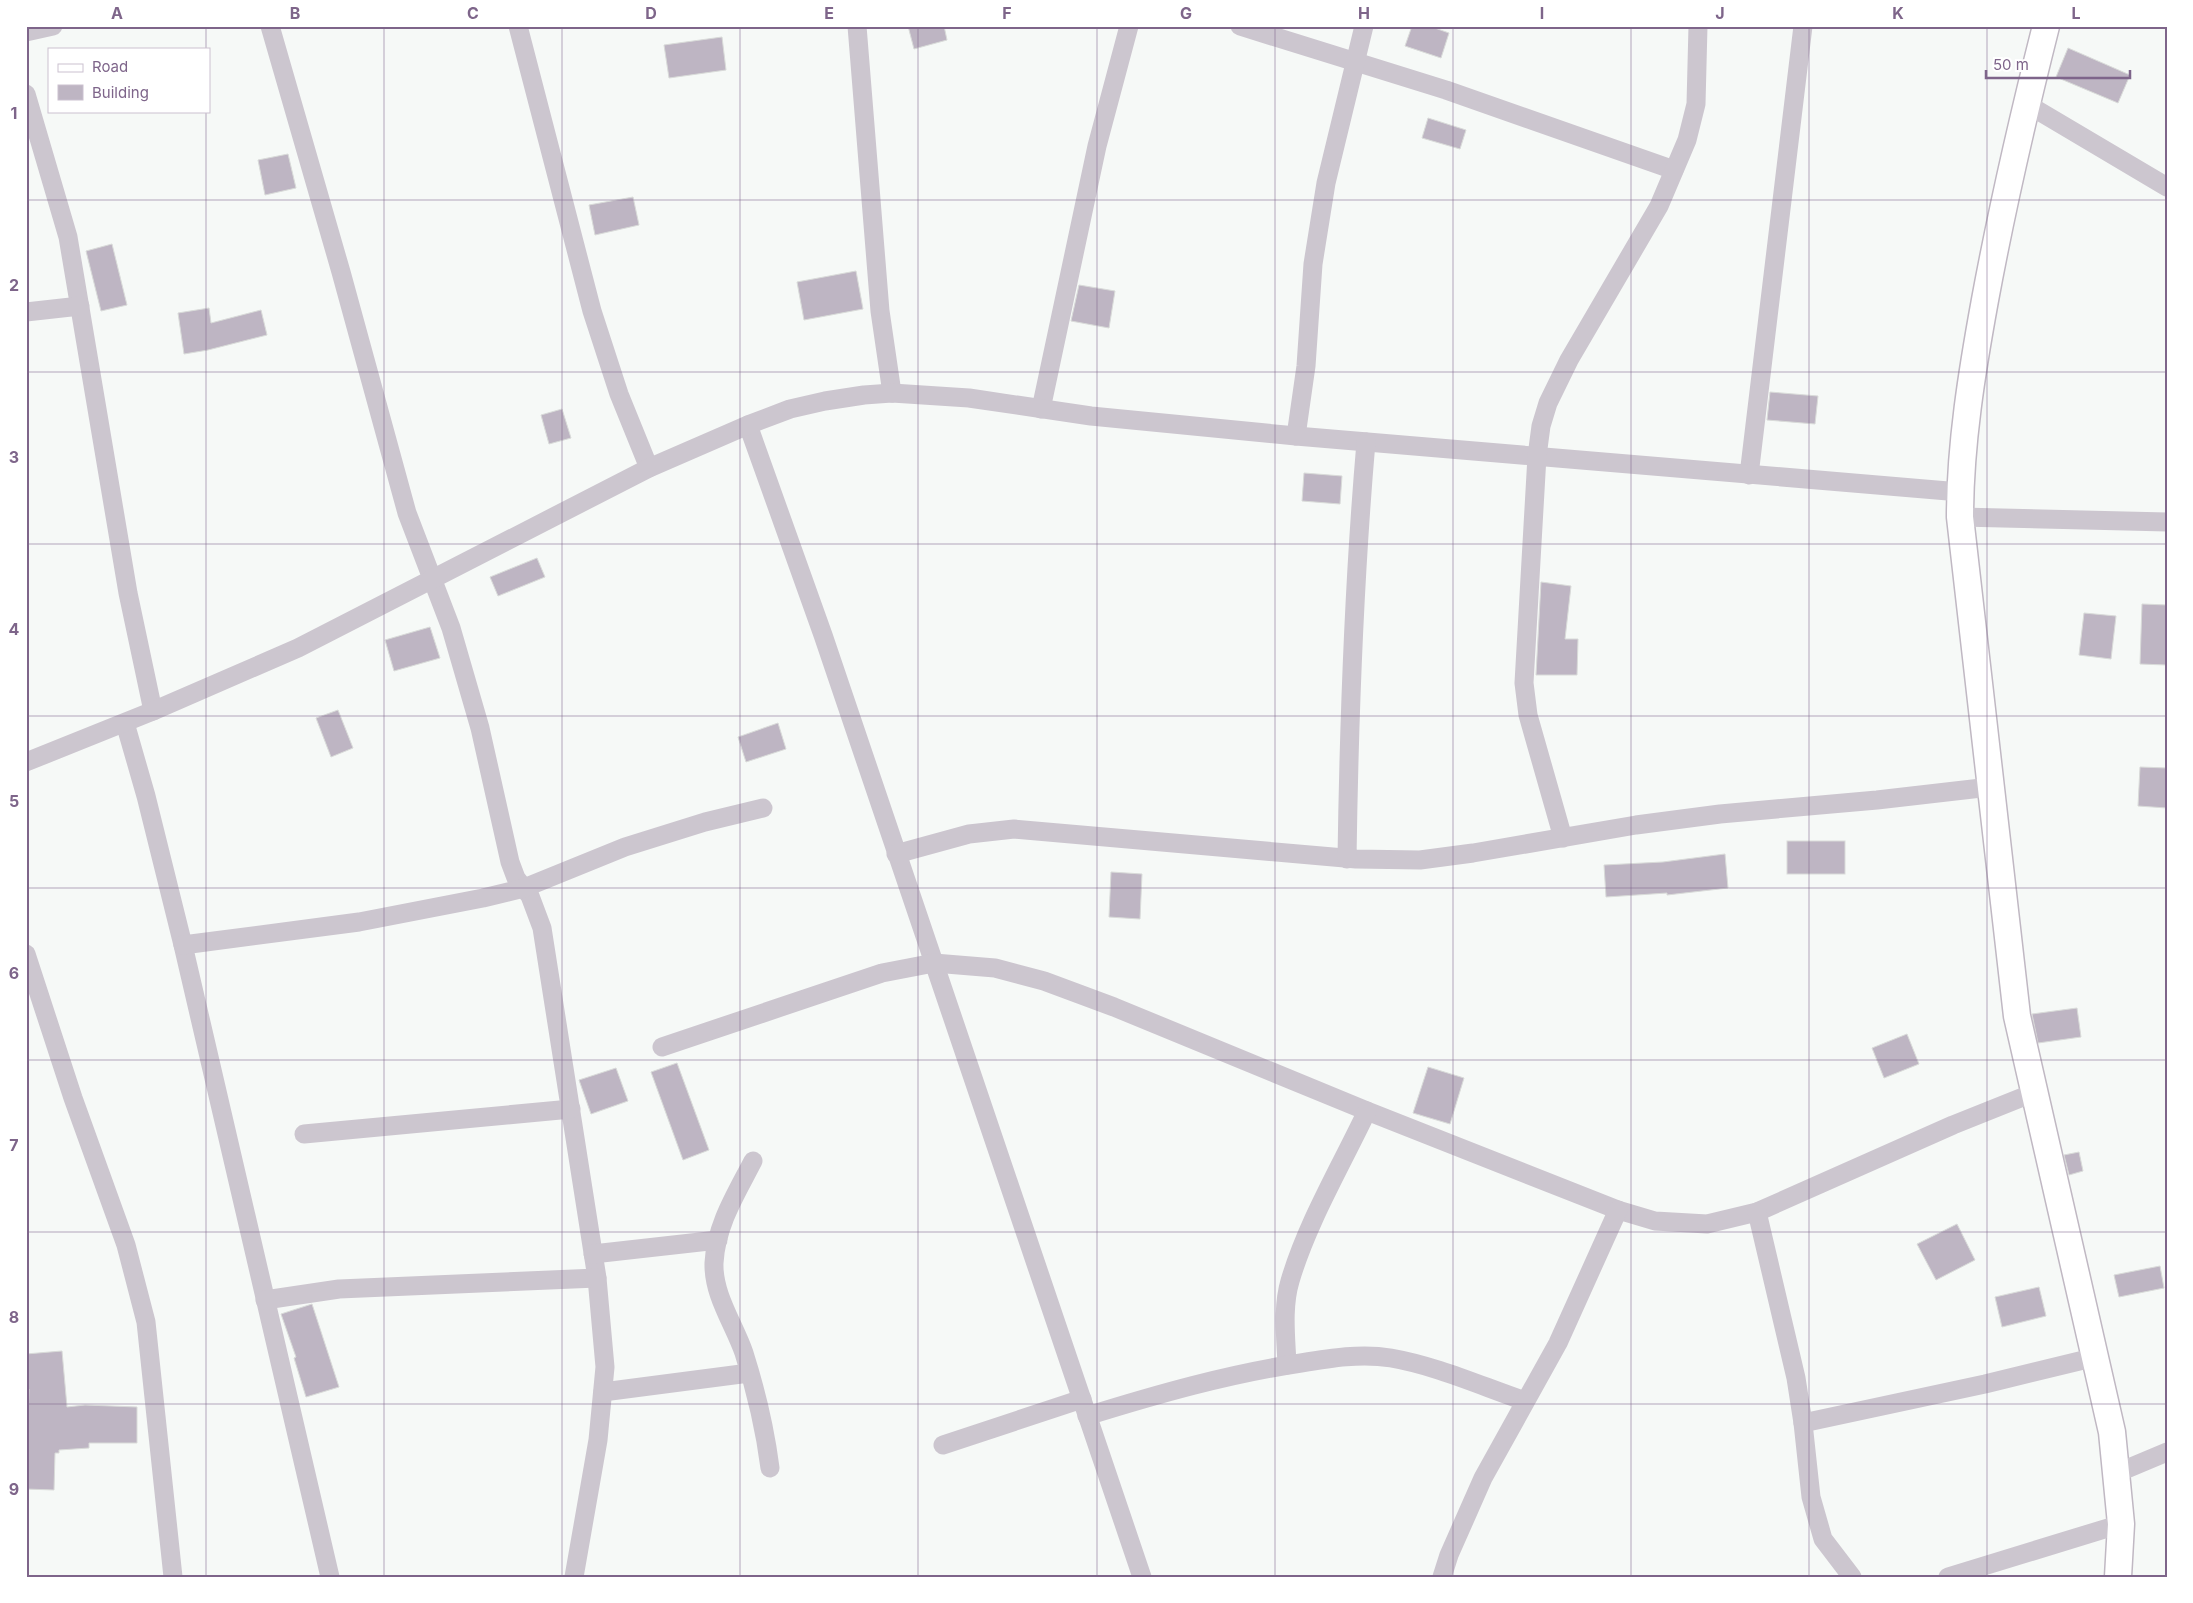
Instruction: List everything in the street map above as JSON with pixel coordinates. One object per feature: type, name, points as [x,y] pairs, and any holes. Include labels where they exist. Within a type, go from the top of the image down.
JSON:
[{"type":"main road","points":[[2046,26],[1999,227],[1978,338],[1960,492],[1960,517],[2016,1016],[2112,1432],[2121,1524],[2118,1577]]},
{"type":"street","points":[[26,32],[53,26]]},
{"type":"street","points":[[270,26],[338,262],[407,513],[431,580],[451,628],[480,728],[510,862],[516,878],[530,896],[542,928],[593,1254],[605,1367],[598,1440],[574,1577]]},
{"type":"street","points":[[518,26],[592,311],[619,394],[649,468]]},
{"type":"street","points":[[857,26],[880,311],[892,393]]},
{"type":"street","points":[[1041,410],[1097,146],[1129,26]]},
{"type":"street","points":[[1240,26],[1446,90],[1674,170]]},
{"type":"street","points":[[1296,436],[1306,366],[1313,264],[1323,201],[1364,26]]},
{"type":"street","points":[[1562,838],[1528,715],[1524,684],[1537,456],[1541,426],[1548,403],[1569,360],[1659,206],[1687,140],[1696,104],[1698,26]]},
{"type":"street","points":[[1748,475],[1803,26]]},
{"type":"street","points":[[26,94],[68,237],[128,593],[153,711]]},
{"type":"street","points":[[2027,104],[2167,187]]},
{"type":"street","points":[[26,312],[80,306]]},
{"type":"street","points":[[26,762],[125,723],[298,648],[649,468],[748,425],[790,409],[824,401],[892,393],[969,398],[1041,410],[1296,436],[1960,492]]},
{"type":"street","points":[[748,425],[823,635],[1142,1577]]},
{"type":"street","points":[[1347,859],[1349,705],[1358,537],[1366,442]]},
{"type":"street","points":[[1960,517],[2167,522]]},
{"type":"street","points":[[125,723],[146,796],[183,945],[330,1577]]},
{"type":"street","points":[[896,854],[969,834],[1014,829],[1347,859],[1420,860],[1473,853],[1636,825],[1720,814],[1877,800],[1990,787]]},
{"type":"street","points":[[183,945],[360,922],[524,888],[625,847],[705,822],[763,808]]},
{"type":"street","points":[[26,954],[73,1098],[126,1246],[140,1297],[147,1331],[173,1577]]},
{"type":"street","points":[[662,1047],[882,973],[934,963],[995,968],[1044,981],[1114,1007],[1367,1111],[1618,1210],[1654,1221],[1707,1224],[1756,1212],[1953,1125],[2033,1092]]},
{"type":"street","points":[[304,1134],[571,1109]]},
{"type":"street","points":[[1288,1365],[1285,1315],[1289,1282],[1312,1226],[1367,1111]]},
{"type":"street","points":[[753,1161],[720,1224],[714,1263],[716,1286],[743,1352],[764,1425],[770,1468]]},
{"type":"street","points":[[1442,1577],[1449,1555],[1483,1478],[1558,1343],[1618,1210]]},
{"type":"street","points":[[1756,1212],[1796,1378],[1803,1423],[1810,1498],[1823,1539],[1852,1577]]},
{"type":"street","points":[[593,1254],[718,1240]]},
{"type":"street","points":[[265,1300],[339,1289],[596,1278]]},
{"type":"street","points":[[943,1445],[1085,1408],[1252,1370],[1349,1356],[1390,1358],[1428,1366],[1525,1401]]},
{"type":"street","points":[[1803,1423],[2096,1357]]},
{"type":"street","points":[[603,1392],[749,1373]]},
{"type":"street","points":[[2117,1473],[2167,1452]]},
{"type":"street","points":[[1948,1577],[2121,1524]]},
{"type":"building","points":[[908,26],[944,26],[947,40],[914,49]]},
{"type":"building","points":[[1412,26],[1429,26],[1449,33],[1441,58],[1405,46]]},
{"type":"building","points":[[722,37],[726,70],[669,78],[664,45]]},
{"type":"building","points":[[2068,48],[2130,75],[2118,103],[2056,77]]},
{"type":"building","points":[[1428,118],[1466,130],[1460,149],[1422,138]]},
{"type":"building","points":[[288,154],[296,188],[265,195],[258,160]]},
{"type":"building","points":[[633,197],[639,225],[595,235],[589,205]]},
{"type":"building","points":[[112,244],[127,305],[101,311],[86,251]]},
{"type":"building","points":[[856,271],[863,309],[804,320],[797,282]]},
{"type":"building","points":[[1079,285],[1115,291],[1109,328],[1071,321]]},
{"type":"building","points":[[209,308],[211,323],[261,310],[267,335],[184,354],[178,313]]},
{"type":"building","points":[[1770,392],[1818,396],[1815,424],[1767,420]]},
{"type":"building","points":[[562,409],[571,438],[549,444],[541,415]]},
{"type":"building","points":[[1304,473],[1342,476],[1340,504],[1302,501]]},
{"type":"building","points":[[537,558],[545,577],[498,596],[490,577]]},
{"type":"building","points":[[1541,582],[1571,586],[1565,639],[1578,639],[1577,675],[1536,675]]},
{"type":"building","points":[[2142,604],[2167,605],[2167,665],[2140,664]]},
{"type":"building","points":[[2084,613],[2116,616],[2111,659],[2079,655]]},
{"type":"building","points":[[430,627],[440,658],[394,671],[385,640]]},
{"type":"building","points":[[338,710],[353,748],[331,757],[316,718]]},
{"type":"building","points":[[778,723],[786,749],[746,762],[738,737]]},
{"type":"building","points":[[2140,767],[2167,768],[2167,808],[2138,806]]},
{"type":"building","points":[[1787,841],[1845,841],[1845,874],[1787,874]]},
{"type":"building","points":[[1725,854],[1728,888],[1667,895],[1667,893],[1606,897],[1604,865],[1663,862]]},
{"type":"building","points":[[1111,872],[1142,874],[1140,919],[1109,917]]},
{"type":"building","points":[[2077,1008],[2081,1037],[2038,1043],[2032,1014]]},
{"type":"building","points":[[1907,1034],[1919,1064],[1884,1078],[1872,1048]]},
{"type":"building","points":[[677,1063],[709,1150],[683,1160],[651,1072]]},
{"type":"building","points":[[1428,1067],[1464,1078],[1450,1124],[1413,1113]]},
{"type":"building","points":[[616,1068],[628,1101],[591,1114],[579,1080]]},
{"type":"building","points":[[2079,1152],[2083,1171],[2069,1175],[2064,1155]]},
{"type":"building","points":[[1957,1224],[1975,1260],[1936,1280],[1917,1244]]},
{"type":"building","points":[[2160,1266],[2164,1288],[2119,1297],[2114,1275]]},
{"type":"building","points":[[2039,1287],[2046,1316],[2002,1327],[1995,1297]]},
{"type":"building","points":[[312,1304],[339,1387],[306,1397],[294,1358],[296,1357],[281,1314]]},
{"type":"building","points":[[62,1351],[67,1407],[85,1405],[137,1407],[137,1443],[89,1443],[89,1448],[59,1450],[59,1453],[55,1453],[54,1490],[26,1489],[29,1389],[26,1389],[26,1354]]}]
